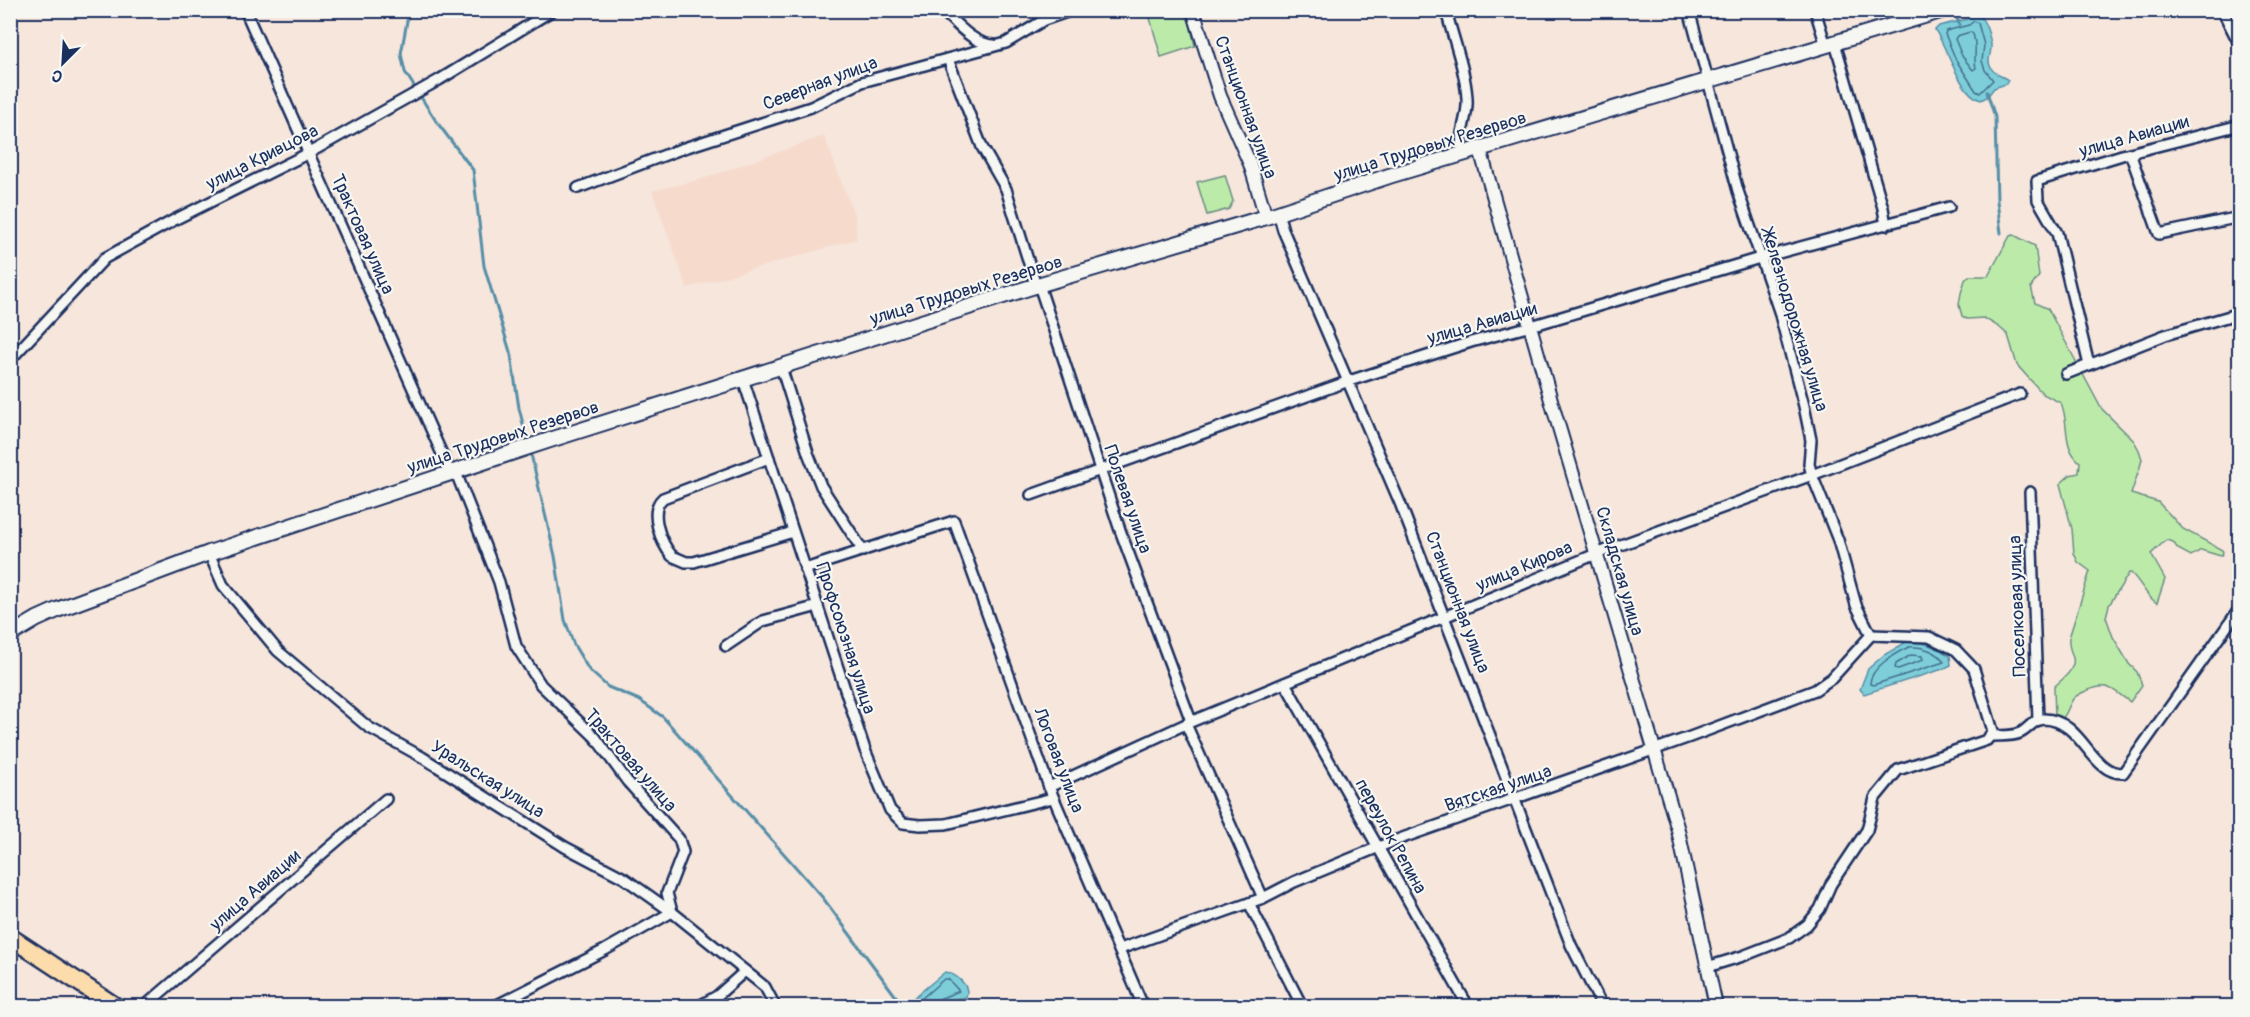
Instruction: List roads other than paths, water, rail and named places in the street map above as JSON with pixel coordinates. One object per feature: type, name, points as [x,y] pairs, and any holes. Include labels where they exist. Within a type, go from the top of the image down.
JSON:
[{"type":"highway","points":[[10,937],[115,1006]]},
{"type":"main road","name":"улица Трудовых Резервов","points":[[10,635],[57,610],[209,553],[453,471],[1038,285],[1463,154],[1940,12]]},
{"type":"street","name":"Трактовая улица","points":[[245,10],[453,471],[499,582],[516,646],[541,685],[595,737],[627,781],[679,839],[683,852],[667,893],[672,912]]},
{"type":"street","name":"улица Кривцова","points":[[10,360],[105,258],[176,219],[309,153],[439,80],[553,10]]},
{"type":"street","points":[[942,10],[976,40],[989,45],[999,45]]},
{"type":"street","name":"Северная улица","points":[[578,188],[681,149],[811,107],[857,84],[999,45],[1012,40],[1044,20],[1073,10]]},
{"type":"street","name":"Станционная улица","points":[[1193,10],[1220,96],[1272,214],[1284,230],[1349,381],[1400,503],[1571,945],[1602,1006]]},
{"type":"street","points":[[1446,10],[1466,84],[1467,109],[1460,140],[1463,154]]},
{"type":"street","name":"Железнодорожная улица","points":[[1689,10],[1738,191],[1779,311],[1808,423],[1811,440],[1809,464],[1812,475],[1838,540],[1856,605],[1871,635]]},
{"type":"street","points":[[1815,10],[1830,44],[1886,225]]},
{"type":"street","points":[[2222,10],[2240,45]]},
{"type":"street","name":"Полевая улица","points":[[948,59],[982,147],[1006,189],[1100,470],[1189,722],[1263,898]]},
{"type":"street","name":"улица Авиации","points":[[2090,365],[2057,233],[2038,200],[2037,181],[2130,153],[2240,124]]},
{"type":"street","name":"Складская улица","points":[[1480,149],[1678,830],[1716,1006]]},
{"type":"street","points":[[2130,153],[2158,234],[2240,218]]},
{"type":"street","name":"улица Авиации","points":[[1031,495],[1349,381],[1471,342],[1761,258],[1949,207]]},
{"type":"street","points":[[2066,374],[2165,335],[2240,313]]},
{"type":"street","points":[[781,367],[808,453],[821,486],[863,550],[806,569]]},
{"type":"street","name":"Профсоюзная улица","points":[[743,379],[865,750],[886,802],[897,818],[903,823],[946,824],[1053,798]]},
{"type":"street","name":"улица Кирова","points":[[1048,787],[1189,722],[1596,554],[1812,475],[2020,394]]},
{"type":"street","points":[[769,458],[663,498],[655,512],[660,531],[672,556],[686,562],[694,562],[794,532]]},
{"type":"street","name":"Поселковая улица","points":[[2030,492],[2038,720]]},
{"type":"street","name":"Логовая улица","points":[[863,550],[954,521],[1048,787],[1143,1006]]},
{"type":"street","name":"Уральская улица","points":[[209,553],[223,585],[278,651],[368,727],[422,757],[565,847],[624,878],[672,912],[768,990],[776,1006]]},
{"type":"street","points":[[726,646],[763,621],[818,606]]},
{"type":"street","points":[[1707,967],[1789,938],[1807,925],[1820,909],[1831,884],[1867,830],[1875,798],[1898,770],[1987,740],[1992,736],[2019,734],[2038,720],[2053,721],[2066,727],[2083,741],[2095,760],[2116,772],[2123,773],[2240,608]]},
{"type":"street","points":[[1871,635],[1929,637],[1944,642],[1961,654],[1974,669],[1993,731],[1992,736]]},
{"type":"street","name":"Вятская улица","points":[[1120,949],[1263,898],[1294,882],[1378,847],[1654,750],[1824,685],[1871,635]]},
{"type":"street","name":"переулок Репина","points":[[1285,683],[1468,1006]]},
{"type":"street","name":"улица Авиации","points":[[145,1006],[386,799]]},
{"type":"street","points":[[1249,903],[1302,1006]]},
{"type":"street","points":[[495,1006],[605,950],[672,912]]},
{"type":"street","points":[[699,1006],[717,996],[745,971]]},
{"type":"water","points":[[1977,13],[1989,36],[1991,68],[2008,80],[2006,84],[1994,88],[1987,97],[1981,100],[1973,96],[1960,80],[1935,30],[1939,26],[1968,19]]},
{"type":"water","points":[[1908,641],[1925,643],[1940,650],[1950,656],[1951,665],[1864,694],[1860,689],[1868,669],[1884,655]]},
{"type":"water","points":[[945,972],[962,981],[967,993],[966,997],[950,1000],[939,1006],[904,1006]]},
{"type":"waterway","points":[[409,10],[401,54],[405,72],[436,121],[473,170],[484,266],[511,355],[519,408],[528,444]]},
{"type":"waterway","points":[[1955,10],[1959,25]]},
{"type":"waterway","points":[[1987,92],[1995,117],[1997,201],[2001,233]]},
{"type":"waterway","points":[[530,450],[555,556],[565,620],[574,645],[589,670],[608,687],[639,700],[663,717],[823,898],[903,1006]]}]
